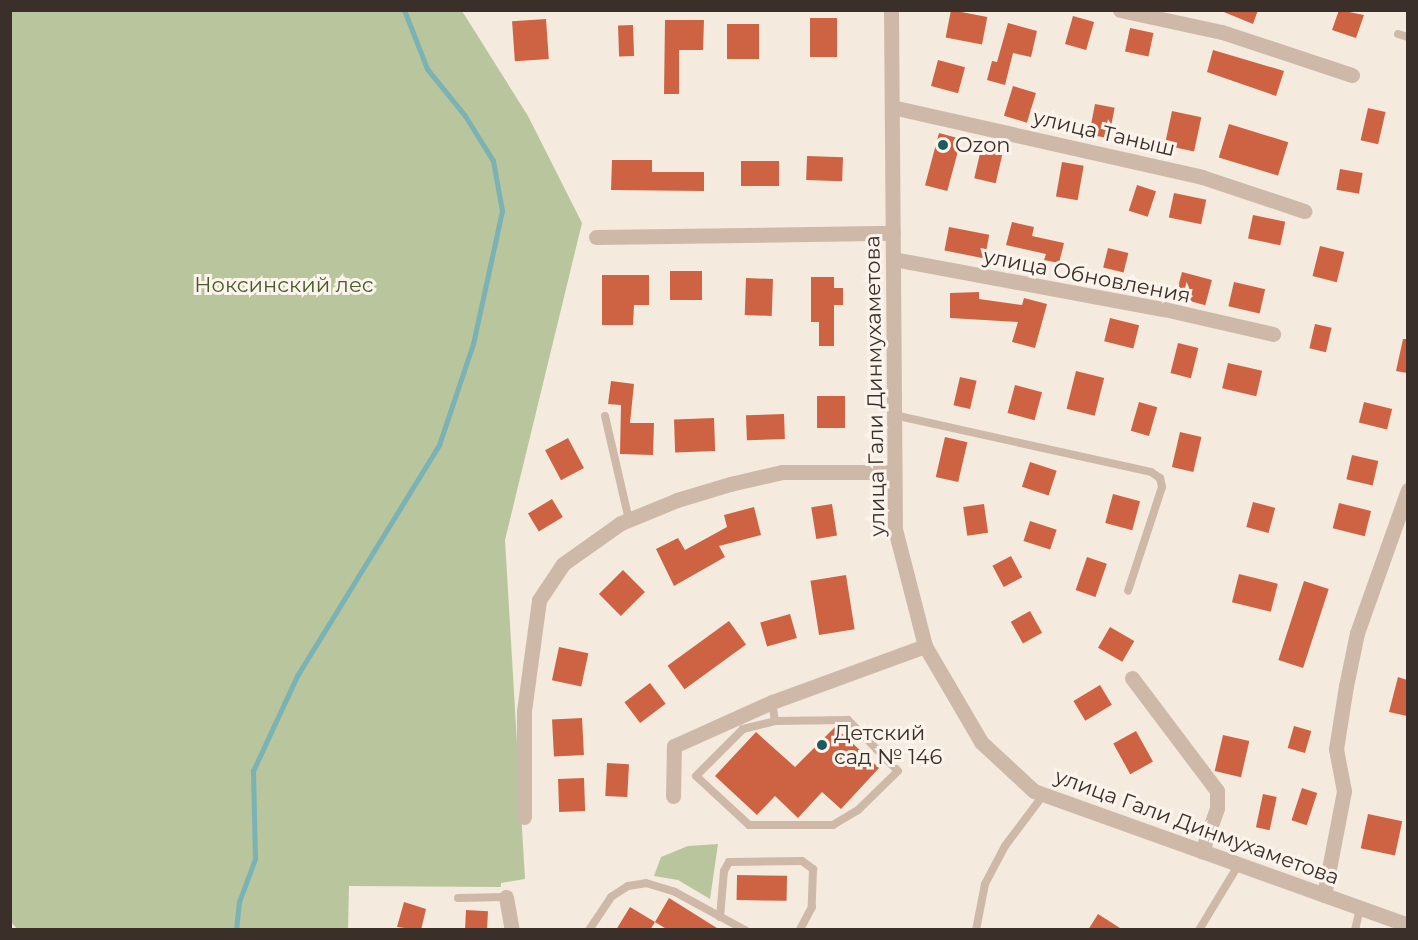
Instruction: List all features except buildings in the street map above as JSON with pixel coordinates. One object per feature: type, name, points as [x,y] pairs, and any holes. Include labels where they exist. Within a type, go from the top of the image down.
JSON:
[{"type":"street","name":"улица Гали Динмухаметова","points":[[891,10],[895,529],[925,646],[981,742],[1034,791],[1407,925]]},
{"type":"street","points":[[1120,10],[1222,32],[1352,75]]},
{"type":"street","name":"улица Таныш","points":[[892,107],[1202,177],[1304,211]]},
{"type":"street","points":[[596,237],[892,233]]},
{"type":"street","name":"улица Обновления","points":[[893,259],[1164,309],[1273,334]]},
{"type":"street","points":[[524,817],[524,711],[539,600],[562,564],[629,520],[677,500],[782,472],[894,472]]},
{"type":"street","points":[[1324,895],[1344,791],[1336,749],[1346,686],[1357,633],[1407,490]]},
{"type":"street","points":[[673,796],[674,746],[771,702],[925,646]]},
{"type":"street","points":[[1132,678],[1217,791],[1217,808],[1202,851]]},
{"type":"street","points":[[506,897],[512,930]]},
{"type":"lane","points":[[1398,34],[1407,37]]},
{"type":"lane","points":[[894,415],[1151,472],[1160,478],[1162,487],[1128,591]]},
{"type":"lane","points":[[605,417],[629,520]]},
{"type":"lane","points":[[771,702],[775,721]]},
{"type":"lane","points":[[848,720],[898,771],[858,810],[833,825],[749,825],[696,776],[744,729],[775,721],[848,720]]},
{"type":"lane","points":[[976,930],[985,884],[1005,846],[1044,794]]},
{"type":"lane","points":[[720,917],[724,871],[729,862],[802,861],[813,869],[812,907],[800,930]]},
{"type":"lane","points":[[1198,930],[1239,864]]},
{"type":"lane","points":[[589,930],[610,897],[628,886],[646,883],[660,885],[745,930]]},
{"type":"lane","points":[[458,898],[506,897]]},
{"type":"lane","points":[[1355,930],[1360,908]]},
{"type":"green space","name":"Ноксинский лес","points":[[10,11],[462,11],[528,116],[582,223],[505,540],[525,879],[501,883],[501,887],[349,886],[348,929],[18,930],[11,922]]},
{"type":"green space","points":[[718,844],[710,899],[678,880],[654,876],[661,857],[688,846]]},
{"type":"waterway","points":[[236,930],[239,902],[255,859],[253,771],[297,676],[439,445],[473,344],[502,211],[493,161],[465,116],[427,69],[404,10]]},
{"type":"place","name":"Ozon","points":[[943,145]]},
{"type":"place","name":"Детский сад № 146","points":[[822,745]]}]
